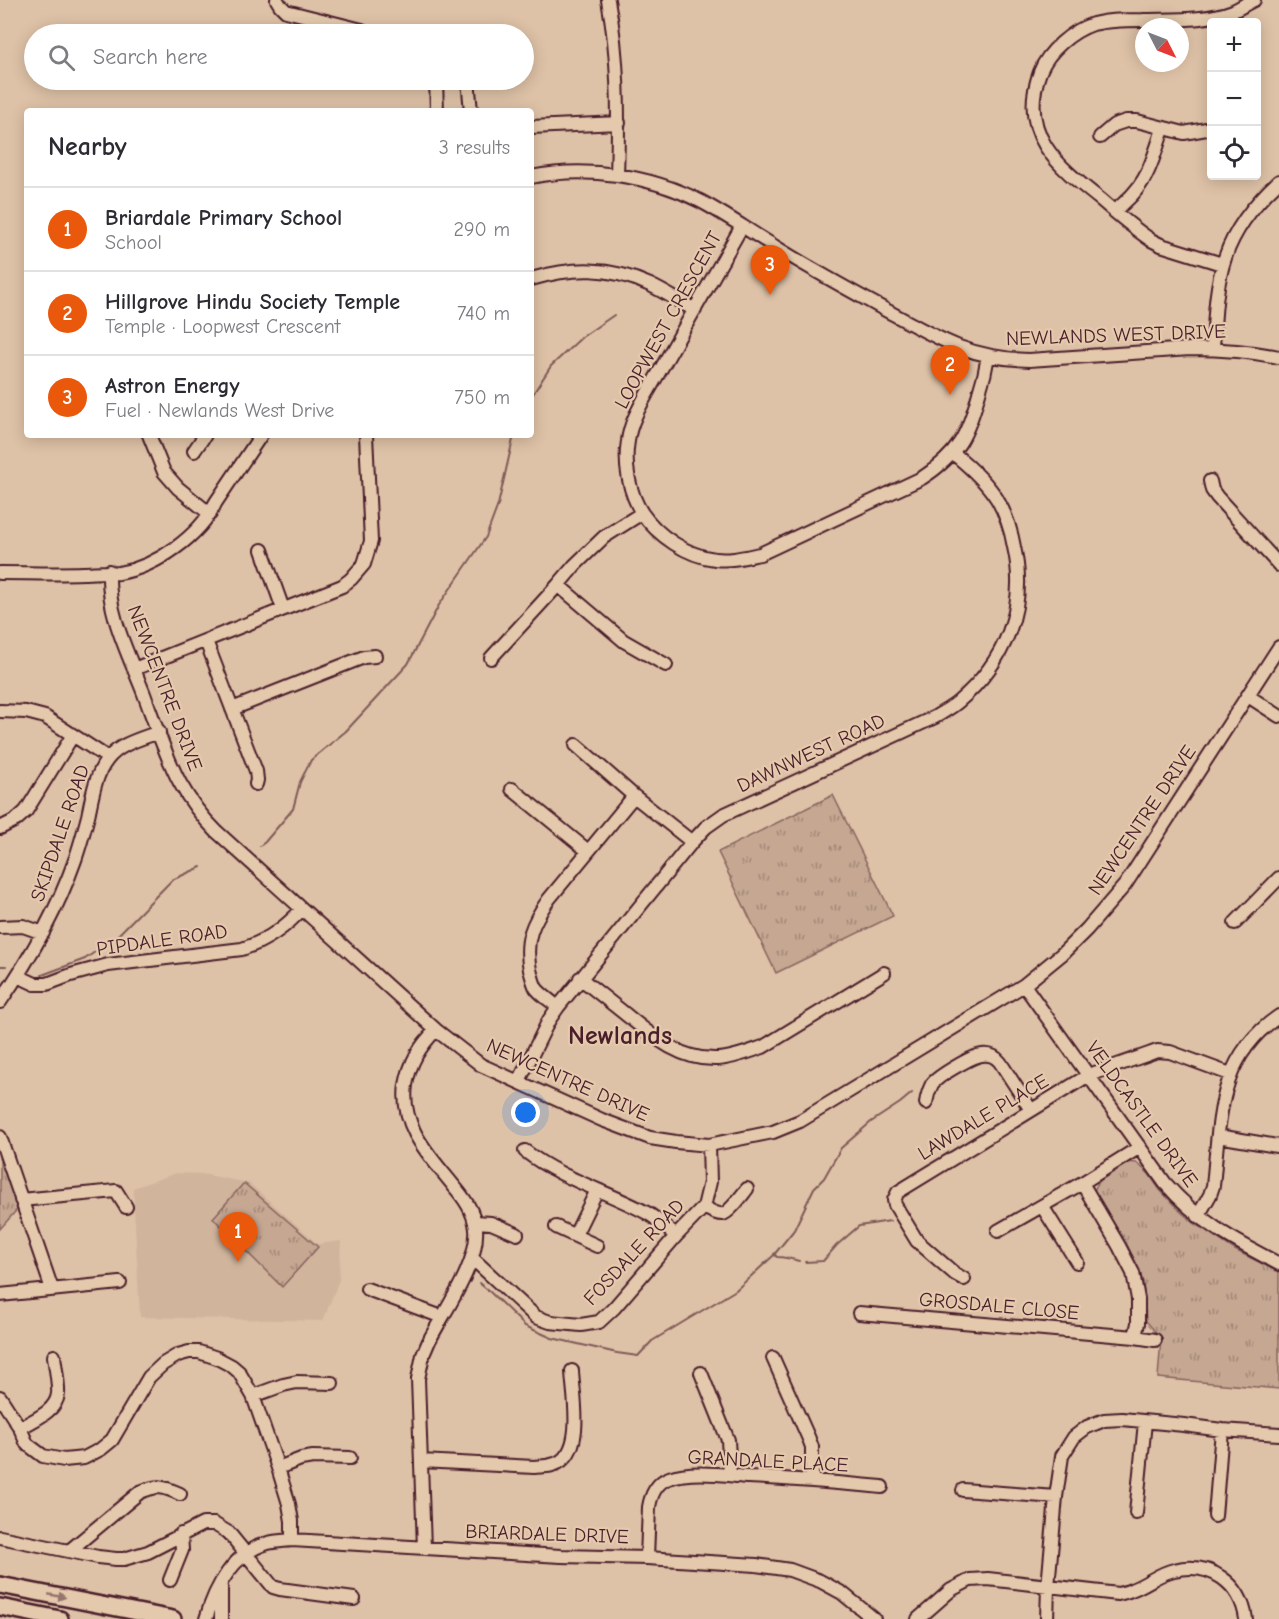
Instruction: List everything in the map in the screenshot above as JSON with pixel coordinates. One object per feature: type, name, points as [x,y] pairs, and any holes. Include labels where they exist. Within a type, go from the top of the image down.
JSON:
[{"type":"main road","points":[[0,1585],[173,1619]]},
{"type":"main road","points":[[0,1607],[60,1619]]},
{"type":"street","points":[[277,0],[286,11],[338,24]]},
{"type":"street","points":[[608,0],[614,30],[617,66],[619,123],[617,175]]},
{"type":"street","points":[[1222,264],[1151,240],[1072,177],[1057,162],[1042,141],[1037,129],[1034,110],[1035,97],[1038,79],[1049,57],[1059,46],[1081,30],[1094,24],[1116,20],[1198,18],[1232,11],[1254,0]]},
{"type":"street","points":[[436,90],[437,108]]},
{"type":"street","points":[[469,90],[471,108]]},
{"type":"street","points":[[1100,137],[1114,125],[1126,121],[1184,133],[1207,129]]},
{"type":"street","points":[[534,127],[619,123]]},
{"type":"street","points":[[1114,211],[1128,201],[1142,185],[1150,169],[1163,129]]},
{"type":"street","name":"NEWLANDS WEST DRIVE","points":[[534,177],[561,173],[617,175],[679,192],[700,201],[790,256],[929,334],[955,347],[988,357],[1029,360],[1190,349],[1256,352],[1279,357]]},
{"type":"street","points":[[1213,349],[1215,310],[1222,264],[1228,246],[1253,207],[1279,181]]},
{"type":"street","name":"LOOPWEST CRESCENT","points":[[742,226],[637,413],[628,439],[628,476],[642,513],[660,532],[678,545],[712,559],[734,560],[760,554],[934,470],[953,453],[968,431],[988,357]]},
{"type":"street","points":[[534,278],[556,272],[589,269],[626,275],[651,285],[695,310]]},
{"type":"street","points":[[150,438],[164,472],[178,488],[211,509]]},
{"type":"street","points":[[194,452],[204,438]]},
{"type":"street","points":[[0,573],[109,571],[153,553],[173,542],[211,509],[259,438]]},
{"type":"street","points":[[134,669],[342,586],[351,579],[364,564],[371,541],[366,438]]},
{"type":"street","name":"DAWNWEST ROAD","points":[[519,1081],[549,1020],[558,1007],[706,827],[723,815],[935,717],[957,704],[993,665],[1005,643],[1015,614],[1019,590],[1017,561],[1010,528],[997,499],[977,474],[953,453]]},
{"type":"street","points":[[1209,481],[1217,497],[1279,565]]},
{"type":"street","points":[[491,658],[575,565],[604,537],[642,513]]},
{"type":"street","points":[[262,550],[283,609]]},
{"type":"street","name":"NEWCENTRE DRIVE","points":[[109,571],[108,591],[115,619],[165,750],[181,784],[202,816],[216,831],[436,1030],[481,1065],[602,1120],[650,1138],[709,1145],[773,1132],[800,1121],[1024,985],[1062,954],[1125,885],[1279,647]]},
{"type":"street","points":[[558,585],[624,641],[666,665]]},
{"type":"street","points":[[206,640],[256,771],[256,784]]},
{"type":"street","points":[[232,709],[364,657],[375,656]]},
{"type":"street","points":[[1248,696],[1279,716]]},
{"type":"street","points":[[0,711],[34,713],[50,720],[108,758]]},
{"type":"street","name":"SKIPDALE ROAD","points":[[0,1002],[44,933],[56,908],[76,859],[99,774],[108,758],[122,746],[159,732]]},
{"type":"street","points":[[0,828],[16,820],[26,811],[73,735]]},
{"type":"street","points":[[576,745],[634,796],[692,842]]},
{"type":"street","points":[[512,789],[588,851]]},
{"type":"street","points":[[558,1007],[537,990],[533,981],[528,953],[530,931],[538,915],[634,796]]},
{"type":"street","points":[[1235,923],[1279,878]]},
{"type":"street","name":"PIPDALE ROAD","points":[[18,976],[35,984],[46,984],[108,965],[242,949],[262,942],[279,932],[302,909]]},
{"type":"street","points":[[0,927],[23,926],[44,933]]},
{"type":"street","points":[[580,978],[656,1039],[678,1051],[717,1059],[741,1055],[762,1047],[884,973]]},
{"type":"street","name":"VELDCASTLE DRIVE","points":[[1024,985],[1165,1183],[1181,1201],[1214,1228],[1279,1264]]},
{"type":"street","points":[[1198,1216],[1213,1186],[1221,1109],[1230,1074],[1250,1041],[1264,1026],[1279,1016]]},
{"type":"street","points":[[424,1548],[418,1379],[423,1355],[472,1258],[476,1231],[475,1222],[466,1201],[423,1149],[407,1118],[405,1094],[409,1070],[415,1055],[436,1030]]},
{"type":"street","name":"LAWDALE PLACE","points":[[964,1279],[955,1274],[914,1238],[895,1205],[894,1200],[898,1192],[1089,1076],[1157,1051],[1164,1051],[1230,1074]]},
{"type":"street","points":[[926,1103],[933,1083],[943,1074],[980,1055],[987,1055],[1000,1062],[1030,1110]]},
{"type":"street","points":[[1218,1136],[1278,1148]]},
{"type":"street","points":[[1,1141],[52,1289]]},
{"type":"street","name":"FOSDALE ROAD","points":[[472,1258],[536,1317],[550,1322],[581,1325],[599,1322],[704,1207],[710,1182],[709,1145]]},
{"type":"street","points":[[998,1231],[1140,1147]]},
{"type":"street","points":[[525,1151],[538,1161],[649,1214],[676,1236]]},
{"type":"street","points":[[1082,1183],[1133,1273],[1138,1299],[1138,1323],[1135,1337]]},
{"type":"street","name":"FOSDALE ROAD","points":[[704,1207],[717,1213],[725,1213],[747,1189]]},
{"type":"street","points":[[575,1235],[597,1190]]},
{"type":"street","points":[[21,1200],[116,1191],[126,1207]]},
{"type":"street","points":[[1042,1206],[1077,1262]]},
{"type":"street","points":[[475,1222],[491,1223],[517,1234]]},
{"type":"street","points":[[556,1227],[597,1246]]},
{"type":"street","points":[[0,1295],[120,1283]]},
{"type":"street","points":[[367,1289],[442,1317]]},
{"type":"street","name":"GROSDALE CLOSE","points":[[860,1313],[1155,1340]]},
{"type":"street","points":[[0,1397],[20,1428],[27,1444],[43,1455],[64,1461],[84,1458],[112,1440],[149,1377],[168,1360],[189,1352],[199,1352],[217,1358],[239,1372],[253,1396],[278,1468],[292,1521],[292,1540]]},
{"type":"street","points":[[20,1428],[46,1413],[53,1406],[58,1394],[54,1356]]},
{"type":"street","points":[[774,1358],[810,1439],[812,1481]]},
{"type":"street","points":[[421,1461],[534,1467],[551,1466],[561,1462],[569,1453],[574,1438],[572,1371]]},
{"type":"street","points":[[701,1373],[728,1440],[729,1475]]},
{"type":"street","points":[[253,1396],[283,1384],[332,1383]]},
{"type":"street","points":[[1047,1619],[1056,1497],[1062,1456],[1069,1443],[1078,1434],[1087,1427],[1104,1420],[1122,1419],[1279,1434]]},
{"type":"street","points":[[1136,1513],[1145,1422]]},
{"type":"street","points":[[1215,1516],[1222,1430]]},
{"type":"street","points":[[278,1468],[313,1457],[350,1458]]},
{"type":"street","name":"GRANDALE PLACE","points":[[647,1558],[649,1507],[654,1491],[668,1478],[687,1474],[729,1475],[882,1487]]},
{"type":"street","points":[[69,1551],[140,1492],[154,1486],[166,1487],[180,1494]]},
{"type":"street","points":[[963,1490],[1056,1497]]},
{"type":"street","points":[[0,1537],[106,1558],[124,1558],[148,1552],[203,1524],[214,1524],[229,1533],[275,1588],[354,1599]]},
{"type":"street","points":[[170,1580],[182,1550],[182,1534]]},
{"type":"street","name":"BRIARDALE DRIVE","points":[[206,1619],[223,1578],[233,1564],[267,1543],[292,1540],[756,1565],[790,1570],[820,1581],[842,1593],[874,1619]]},
{"type":"street","points":[[918,1619],[951,1590],[970,1580],[988,1579],[1118,1594],[1174,1569],[1197,1568],[1215,1572],[1236,1590],[1246,1619]]},
{"type":"street","points":[[221,1583],[221,1619]]},
{"type":"shaded area","points":[[176,1173],[202,1174],[249,1183],[318,1244],[341,1241],[339,1280],[323,1321],[140,1317],[133,1188]]},
{"type":"green space","points":[[833,795],[893,916],[776,973],[718,852]]},
{"type":"green space","points":[[0,1153],[21,1205],[0,1229]]},
{"type":"green space","points":[[1126,1162],[1137,1163],[1149,1174],[1160,1190],[1194,1223],[1235,1250],[1279,1272],[1279,1389],[1158,1378],[1161,1338],[1146,1321],[1143,1282],[1127,1245],[1094,1191],[1103,1178]]},
{"type":"green space","points":[[243,1184],[318,1247],[282,1287],[213,1218]]},
{"type":"waterway","points":[[534,392],[551,366],[582,337],[614,315]]},
{"type":"waterway","points":[[260,846],[293,809],[300,782],[311,760],[346,731],[408,664],[439,605],[486,537],[498,505],[513,438]]},
{"type":"waterway","points":[[42,975],[85,959],[116,937],[172,880],[201,867]]},
{"type":"waterway","points":[[0,966],[6,966]]},
{"type":"waterway","points":[[479,1283],[525,1326],[552,1338],[638,1356],[652,1341],[736,1290],[773,1256],[794,1230],[814,1188],[824,1178],[841,1148],[871,1122],[912,1093]]},
{"type":"waterway","points":[[805,1262],[823,1261],[859,1226],[890,1221]]},
{"type":"waterway","points":[[774,1254],[777,1257],[799,1261]]},
{"type":"place","name":"Astron Energy","points":[[770,295]]},
{"type":"place","name":"Hillgrove Hindu Society Temple","points":[[950,395]]},
{"type":"place","name":"Briardale Primary School","points":[[238,1262]]},
{"type":"district","name":"Newlands","points":[[620,1036]]}]
